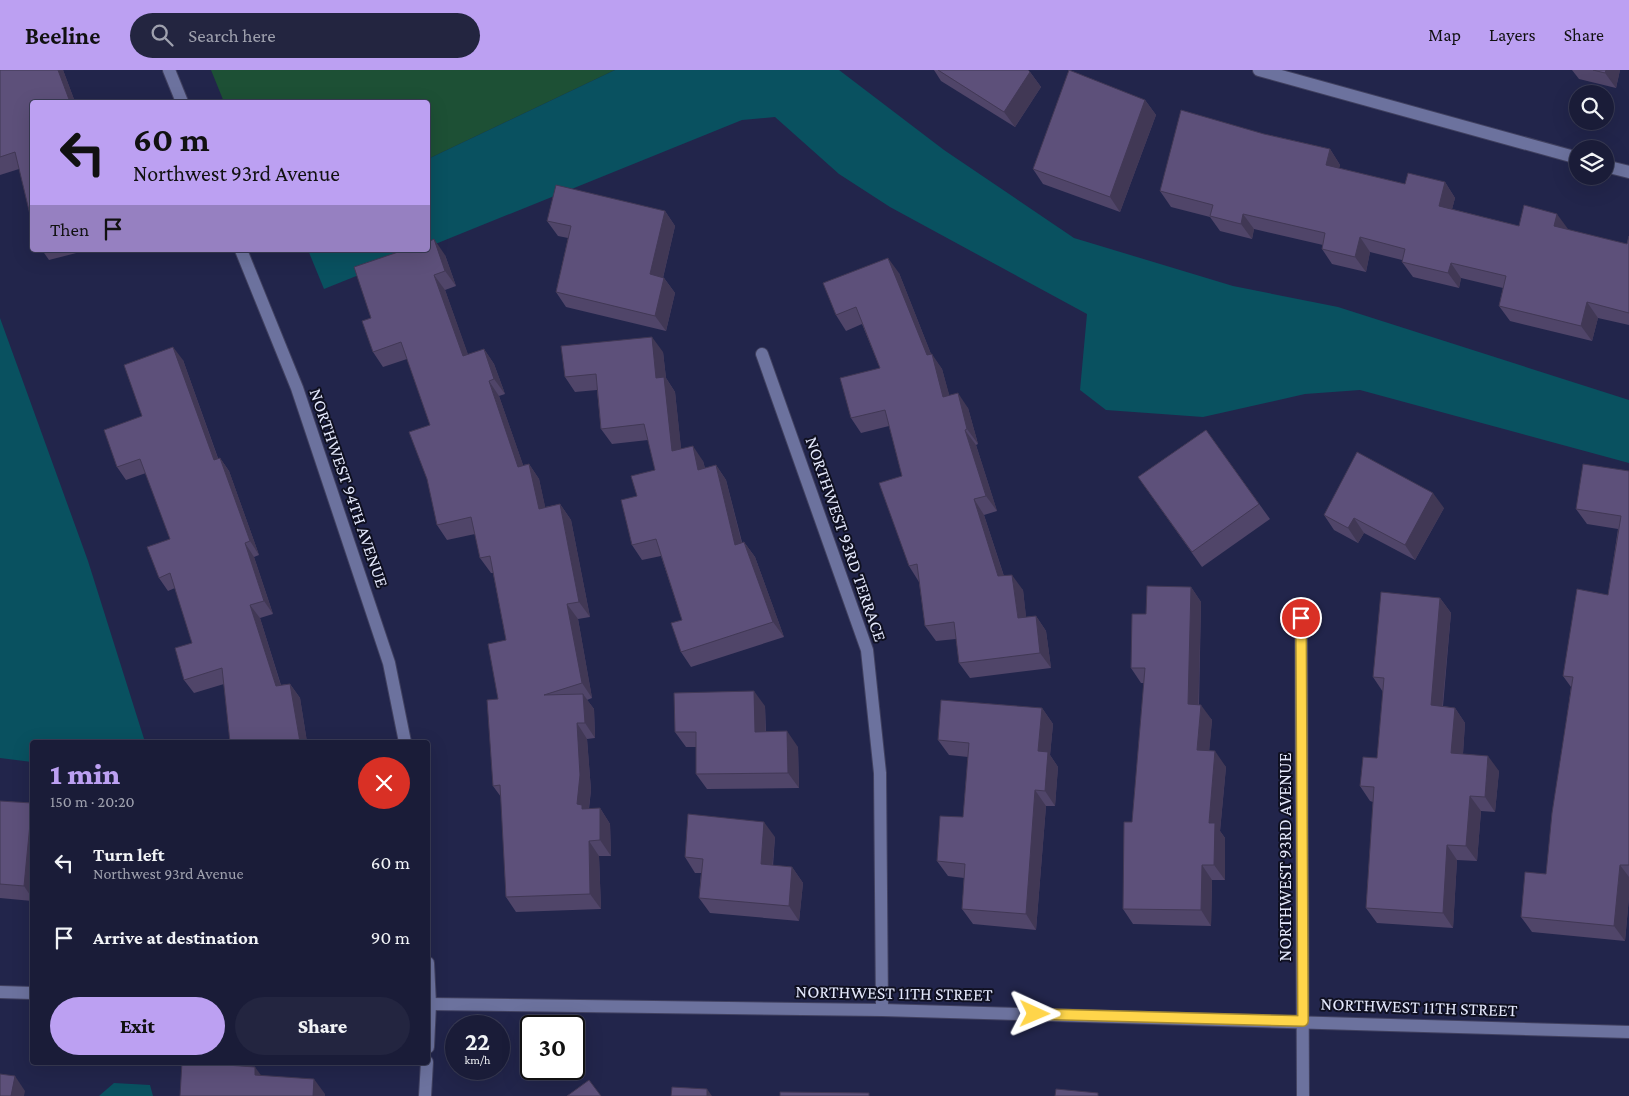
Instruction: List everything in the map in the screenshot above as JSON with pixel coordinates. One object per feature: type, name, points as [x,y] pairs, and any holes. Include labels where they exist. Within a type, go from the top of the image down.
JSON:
[{"type":"street","points":[[169,70],[181,100]]},
{"type":"street","points":[[1259,70],[1569,156]]},
{"type":"street","points":[[1614,168],[1629,172]]},
{"type":"street","name":"NORTHWEST 94TH AVENUE","points":[[242,252],[297,388],[390,663],[405,740]]},
{"type":"street","name":"NORTHWEST 93RD TERRACE","points":[[762,354],[867,650],[880,773],[882,1010]]},
{"type":"street","name":"NORTHWEST 93RD AVENUE","points":[[1301,618],[1303,1096]]},
{"type":"street","points":[[0,992],[30,993]]},
{"type":"street","name":"NORTHWEST 11TH STREET","points":[[430,1004],[882,1010],[1629,1032]]},
{"type":"street","points":[[425,1096],[427,1065]]},
{"type":"green space","points":[[211,70],[615,70],[430,158],[430,100],[223,100]]},
{"type":"water","points":[[615,70],[839,70],[944,150],[1074,238],[1233,286],[1338,307],[1629,400],[1629,463],[1360,390],[1305,394],[1203,417],[1106,410],[1080,390],[1087,314],[890,207],[839,174],[775,117],[742,120],[430,246],[430,158]]},
{"type":"water","points":[[309,252],[416,252],[324,289]]},
{"type":"water","points":[[0,318],[88,561],[144,740],[30,740],[30,762],[0,758]]},
{"type":"water","points":[[114,1083],[150,1085],[153,1096],[99,1096]]},
{"type":"building","points":[[0,70],[58,70],[69,100],[30,100],[30,215],[15,152],[0,157]]},
{"type":"building","points":[[938,70],[1028,70],[1030,72],[1004,112]]},
{"type":"building","points":[[1069,70],[1145,100],[1110,197],[1033,169]]},
{"type":"building","points":[[1593,70],[1606,70],[1605,73]]},
{"type":"building","points":[[1181,110],[1264,134],[1330,149],[1326,165],[1405,184],[1408,173],[1445,182],[1439,206],[1519,226],[1524,205],[1557,214],[1554,226],[1627,244],[1629,236],[1629,313],[1587,302],[1581,326],[1499,306],[1506,276],[1451,263],[1448,273],[1402,262],[1405,249],[1360,237],[1355,257],[1322,249],[1325,233],[1243,214],[1241,224],[1210,216],[1213,205],[1160,191]]},
{"type":"building","points":[[556,185],[665,211],[650,274],[664,278],[655,316],[556,292],[571,226],[547,221]]},
{"type":"building","points":[[434,239],[445,271],[434,275],[463,356],[484,349],[494,379],[489,381],[518,467],[529,464],[539,509],[560,504],[579,602],[567,604],[582,683],[544,695],[583,694],[585,723],[577,723],[580,775],[577,804],[582,805],[582,809],[600,808],[600,840],[589,841],[590,894],[506,897],[500,785],[493,786],[487,700],[498,699],[488,644],[506,640],[490,556],[480,558],[471,517],[437,525],[427,479],[409,432],[430,425],[401,342],[373,352],[362,321],[371,318],[354,267],[398,252],[430,252],[430,241]]},
{"type":"building","points":[[888,258],[927,355],[932,354],[943,397],[958,393],[967,429],[965,430],[986,496],[974,499],[998,576],[1012,575],[1018,618],[1036,616],[1040,653],[959,663],[954,622],[925,626],[917,564],[909,566],[879,483],[902,476],[885,410],[851,418],[840,378],[880,368],[856,307],[836,315],[823,283]]},
{"type":"building","points":[[652,337],[656,378],[664,377],[672,451],[693,446],[698,470],[716,465],[735,545],[744,542],[773,622],[681,652],[671,623],[682,620],[656,539],[632,545],[621,500],[637,496],[631,476],[655,470],[644,424],[601,429],[596,374],[565,377],[561,346]]},
{"type":"building","points":[[173,347],[214,460],[220,458],[250,541],[245,543],[264,601],[250,605],[276,686],[290,684],[300,740],[230,740],[222,668],[184,680],[175,648],[192,643],[170,573],[159,578],[147,547],[170,539],[140,459],[117,467],[104,430],[142,416],[124,365]]},
{"type":"building","points":[[1206,430],[1259,504],[1192,552],[1138,477]]},
{"type":"building","points":[[1357,452],[1433,493],[1405,545],[1354,518],[1348,528],[1324,515]]},
{"type":"building","points":[[1583,464],[1629,471],[1629,865],[1620,865],[1614,926],[1521,917],[1525,872],[1546,874],[1552,813],[1573,677],[1563,676],[1577,589],[1608,595],[1621,516],[1576,509]]},
{"type":"building","points":[[1147,586],[1191,587],[1188,704],[1201,705],[1197,750],[1215,751],[1209,823],[1215,823],[1214,865],[1202,865],[1201,910],[1123,909],[1124,822],[1132,822],[1145,668],[1131,668],[1132,614],[1146,614]]},
{"type":"building","points":[[1381,592],[1440,598],[1431,705],[1455,708],[1451,753],[1488,756],[1485,797],[1470,796],[1466,846],[1447,845],[1443,913],[1366,908],[1374,787],[1360,786],[1363,757],[1377,758],[1384,678],[1373,677]]},
{"type":"building","points":[[754,691],[755,732],[787,731],[788,773],[696,774],[696,732],[675,732],[674,693]]},
{"type":"building","points":[[941,700],[1042,708],[1038,751],[1048,752],[1045,791],[1035,790],[1026,914],[962,909],[965,864],[937,861],[940,816],[963,817],[969,743],[938,740]]},
{"type":"building","points":[[0,801],[30,803],[30,824],[24,886],[0,884]]},
{"type":"building","points":[[688,814],[764,822],[761,864],[792,867],[789,906],[699,898],[703,859],[685,857]]},
{"type":"building","points":[[182,1065],[255,1067],[255,1075],[314,1079],[313,1096],[180,1096]]},
{"type":"building","points":[[0,1074],[15,1076],[11,1096],[0,1096]]},
{"type":"building","points":[[589,1080],[601,1096],[567,1096]]},
{"type":"building","points":[[672,1087],[707,1089],[707,1096],[671,1096]]},
{"type":"building","points":[[1056,1089],[1098,1093],[1098,1096],[1055,1096]]},
{"type":"building","points":[[780,1092],[869,1093],[869,1096],[780,1096]]},
{"type":"route","points":[[1035,1014],[1303,1021],[1301,618]]}]
